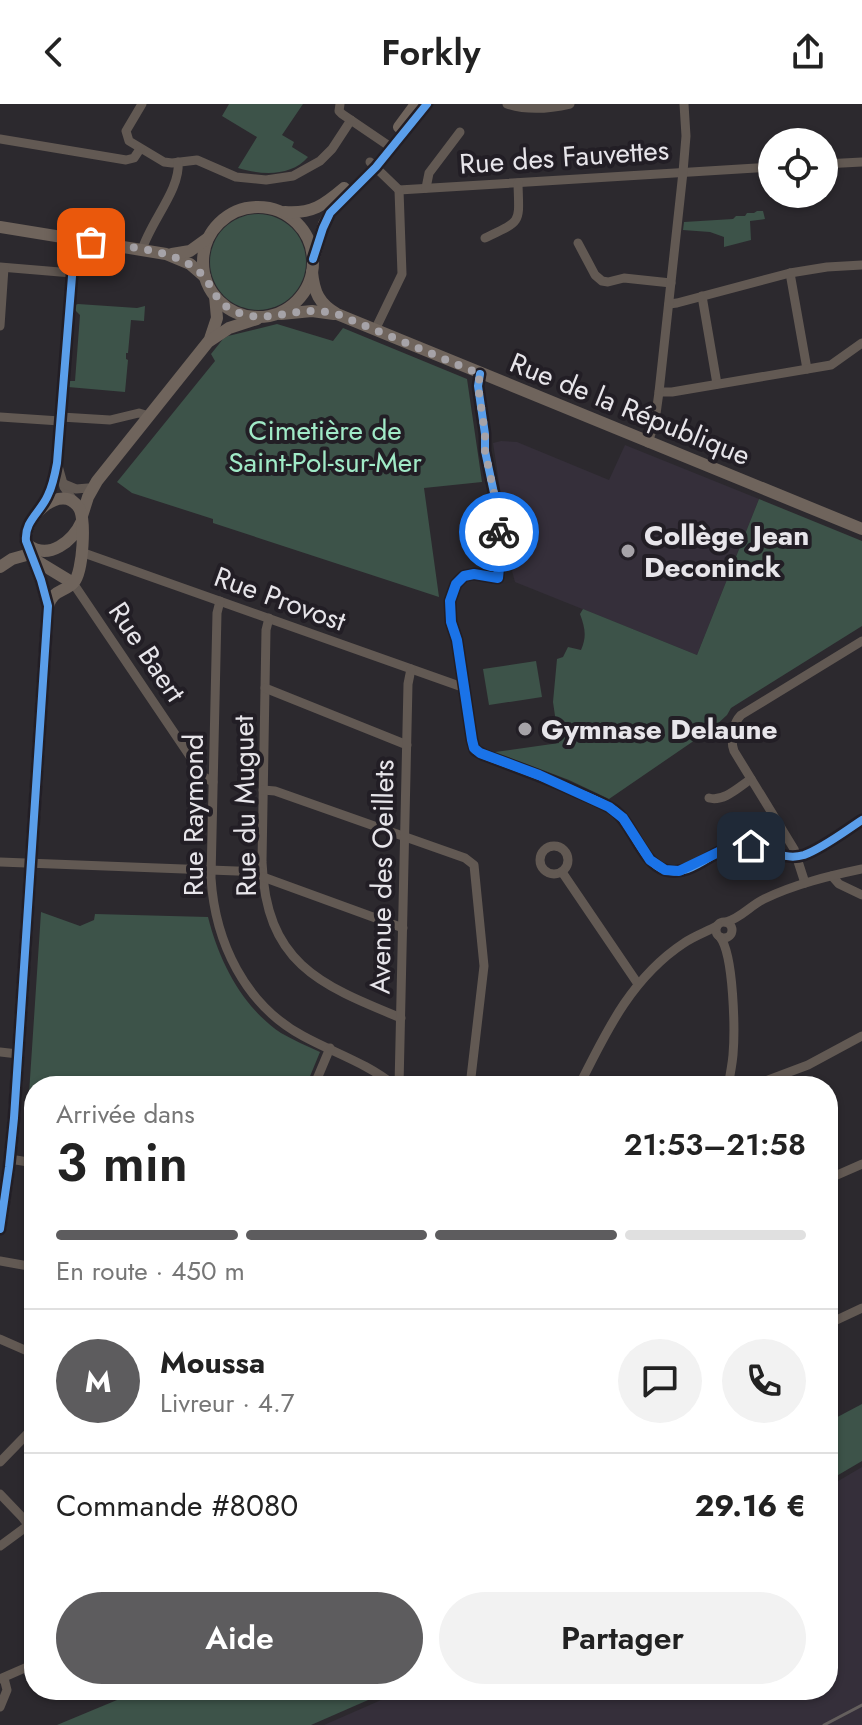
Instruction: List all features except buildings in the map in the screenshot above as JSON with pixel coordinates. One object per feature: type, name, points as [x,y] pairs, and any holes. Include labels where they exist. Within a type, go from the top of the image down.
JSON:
[{"type":"street","points":[[142,104],[126,134],[129,141],[140,149],[164,162],[197,160],[228,174],[252,180],[289,177],[309,168],[335,146],[351,120]]},
{"type":"street","points":[[340,104],[340,112],[389,146]]},
{"type":"street","points":[[389,146],[416,104]]},
{"type":"street","points":[[40,509],[52,501],[71,500],[92,484],[208,342],[229,328],[290,306],[300,297],[309,284],[324,224],[330,213],[427,104]]},
{"type":"street","points":[[507,104],[532,109],[570,104]]},
{"type":"street","points":[[648,443],[654,426],[669,304],[686,136],[684,104]]},
{"type":"street","points":[[426,188],[429,173],[460,132]]},
{"type":"street","points":[[0,139],[128,161],[140,149]]},
{"type":"street","points":[[142,250],[149,230],[177,179],[178,162]]},
{"type":"street","points":[[838,163],[862,162]]},
{"type":"street","points":[[373,164],[399,190],[402,274],[375,330]]},
{"type":"street","points":[[166,254],[190,251],[208,238],[219,223],[239,210],[259,206],[280,211],[316,209],[373,164]]},
{"type":"street","name":"Rue des Fauvettes","points":[[399,190],[758,168]]},
{"type":"street","points":[[485,238],[516,221],[519,214],[518,183]]},
{"type":"street","points":[[280,211],[304,231],[311,245],[313,265]]},
{"type":"street","points":[[0,227],[166,254],[190,264],[205,277],[215,296],[235,312],[248,316],[269,315]]},
{"type":"street","points":[[205,277],[203,257],[208,238]]},
{"type":"street","points":[[0,1229],[10,1159],[48,606],[32,549],[31,520],[50,491],[57,463],[75,239]]},
{"type":"street","points":[[578,243],[595,275],[602,281],[624,278],[671,283]]},
{"type":"street","name":"Rue de la République","points":[[313,265],[318,298],[326,308],[337,314],[862,529]]},
{"type":"street","points":[[669,304],[790,273],[862,265]]},
{"type":"street","points":[[0,326],[2,267],[72,273]]},
{"type":"street","points":[[790,273],[807,369]]},
{"type":"street","points":[[208,342],[217,318],[215,296]]},
{"type":"street","points":[[702,296],[717,384]]},
{"type":"street","name":"Rue de la République","points":[[269,315],[312,311],[337,314]]},
{"type":"street","points":[[659,392],[834,364],[862,343]]},
{"type":"street","points":[[480,374],[478,386],[485,451],[500,541],[498,578],[467,574],[457,582],[450,604],[475,750],[609,807],[623,818],[652,862],[667,871],[686,869],[738,845],[782,856],[798,856],[862,820]]},
{"type":"street","points":[[0,417],[110,420],[139,413],[149,416]]},
{"type":"street","points":[[48,606],[54,594],[73,583],[80,573],[82,517],[63,483],[57,463]]},
{"type":"street","points":[[63,483],[76,489],[92,484]]},
{"type":"street","points":[[12,559],[19,551],[52,550],[65,543],[79,528],[92,484]]},
{"type":"street","points":[[0,567],[32,549]]},
{"type":"street","points":[[32,549],[73,583]]},
{"type":"street","name":"Rue Provost","points":[[81,552],[465,688]]},
{"type":"street","name":"Rue Baert","points":[[73,583],[204,777],[213,782]]},
{"type":"street","name":"Rue Raymond","points":[[220,601],[217,613],[211,870],[213,902],[222,938],[244,982],[261,1004],[284,1024],[381,1076]]},
{"type":"street","name":"Rue du Muguet","points":[[269,618],[266,630],[263,874],[273,924],[285,947],[297,961],[325,984],[401,1018]]},
{"type":"street","points":[[805,883],[798,856],[732,745],[737,718],[862,641]]},
{"type":"street","name":"Avenue des Oeillets","points":[[398,1076],[408,680],[411,669]]},
{"type":"street","points":[[265,688],[407,745]]},
{"type":"street","points":[[709,798],[721,799],[751,779]]},
{"type":"street","points":[[263,790],[275,791],[471,861],[475,869],[484,966],[471,1076]]},
{"type":"street","points":[[0,862],[263,874],[403,928]]},
{"type":"street","points":[[584,1076],[610,1026],[638,984],[678,947],[733,920],[766,898],[805,883],[862,869]]},
{"type":"street","points":[[562,872],[638,984]]},
{"type":"street","points":[[832,876],[839,884],[862,895]]},
{"type":"street","points":[[722,924],[732,925],[729,965]]},
{"type":"street","points":[[722,924],[716,932],[726,947],[729,965],[733,1042],[729,1076]]},
{"type":"street","points":[[720,937],[728,937],[733,932]]},
{"type":"street","points":[[779,1076],[808,1065],[862,1036]]},
{"type":"street","points":[[318,1076],[330,1048]]},
{"type":"street","points":[[0,1052],[18,1054]]},
{"type":"street","points":[[10,1159],[24,1161]]},
{"type":"street","points":[[838,1175],[862,1164]]},
{"type":"street","points":[[0,1261],[24,1265]]},
{"type":"street","points":[[838,1319],[862,1308]]},
{"type":"street","points":[[0,1339],[24,1350]]},
{"type":"street","points":[[0,1462],[24,1437]]},
{"type":"street","points":[[0,1494],[24,1518]]},
{"type":"street","points":[[0,1546],[24,1531]]},
{"type":"street","points":[[0,1707],[7,1688],[2,1678],[24,1668]]},
{"type":"shaded area","name":"Collège Jean Deconinck","points":[[517,442],[609,480],[625,445],[759,499],[697,655],[515,582],[512,571],[519,566],[514,535],[507,535],[493,443]]},
{"type":"shaded area","points":[[862,1467],[862,1725],[324,1725],[381,1700],[838,1700],[838,1481]]},
{"type":"green space","points":[[229,104],[303,104],[282,135],[294,142],[292,147],[308,157],[293,168],[275,173],[238,168],[257,137],[222,116]]},
{"type":"green space","points":[[763,211],[765,219],[750,221],[751,240],[724,247],[724,237],[710,232],[683,230],[684,222],[733,219]]},
{"type":"green space","points":[[258,214],[276,218],[292,228],[302,244],[306,262],[302,280],[292,296],[276,306],[258,310],[240,306],[224,296],[214,280],[210,262],[214,244],[224,228],[240,218]]},
{"type":"green space","points":[[78,304],[145,306],[144,321],[131,320],[125,392],[68,387],[69,381],[75,381],[80,315],[74,309]]},
{"type":"green space","name":"Cimetière de Saint-Pol-sur-Mer","points":[[277,324],[333,341],[343,328],[467,379],[482,482],[424,488],[439,597],[213,523],[213,519],[132,493],[117,482],[215,361],[211,354],[223,339]]},
{"type":"green space","points":[[759,499],[862,541],[862,626],[731,708],[714,727],[609,799],[495,752],[559,743],[553,702],[557,659],[563,657],[568,647],[581,650],[585,636],[580,614],[583,609],[697,655]]},
{"type":"green space","points":[[536,661],[542,697],[489,705],[483,669]]},
{"type":"green space","points":[[41,912],[80,926],[94,920],[95,914],[208,917],[234,982],[255,1010],[281,1033],[320,1052],[310,1076],[30,1076]]},
{"type":"green space","points":[[862,1404],[862,1461],[838,1475],[838,1417]]},
{"type":"green space","points":[[117,1700],[368,1700],[311,1725],[57,1725]]},
{"type":"railway","points":[[824,1725],[862,1705]]},
{"type":"cycle path","points":[[313,259],[330,213],[376,167],[427,104]]},
{"type":"cycle path","points":[[0,1229],[14,1118],[48,606],[26,534],[50,491],[57,463],[75,239]]},
{"type":"cycle path","points":[[480,374],[478,386],[485,451],[500,541],[498,578],[474,574],[464,576],[456,584],[450,601],[451,622],[457,640],[475,750],[614,810],[650,859],[657,866],[674,872],[691,868],[732,846],[750,846],[785,856],[804,855],[862,820]]},
{"type":"way so far","points":[[91,242],[181,259],[205,277],[220,302],[238,313],[256,317],[312,311],[337,314],[480,374],[478,386],[485,451],[499,532]]},
{"type":"place","name":"Collège Jean Deconinck","points":[[628,551]]},
{"type":"place","name":"Gymnase Delaune","points":[[525,729]]},
{"type":"route","points":[[499,532],[498,578],[467,574],[459,579],[450,601],[451,622],[457,640],[475,750],[609,807],[623,818],[650,860],[665,870],[679,871],[731,846],[751,846]]}]
